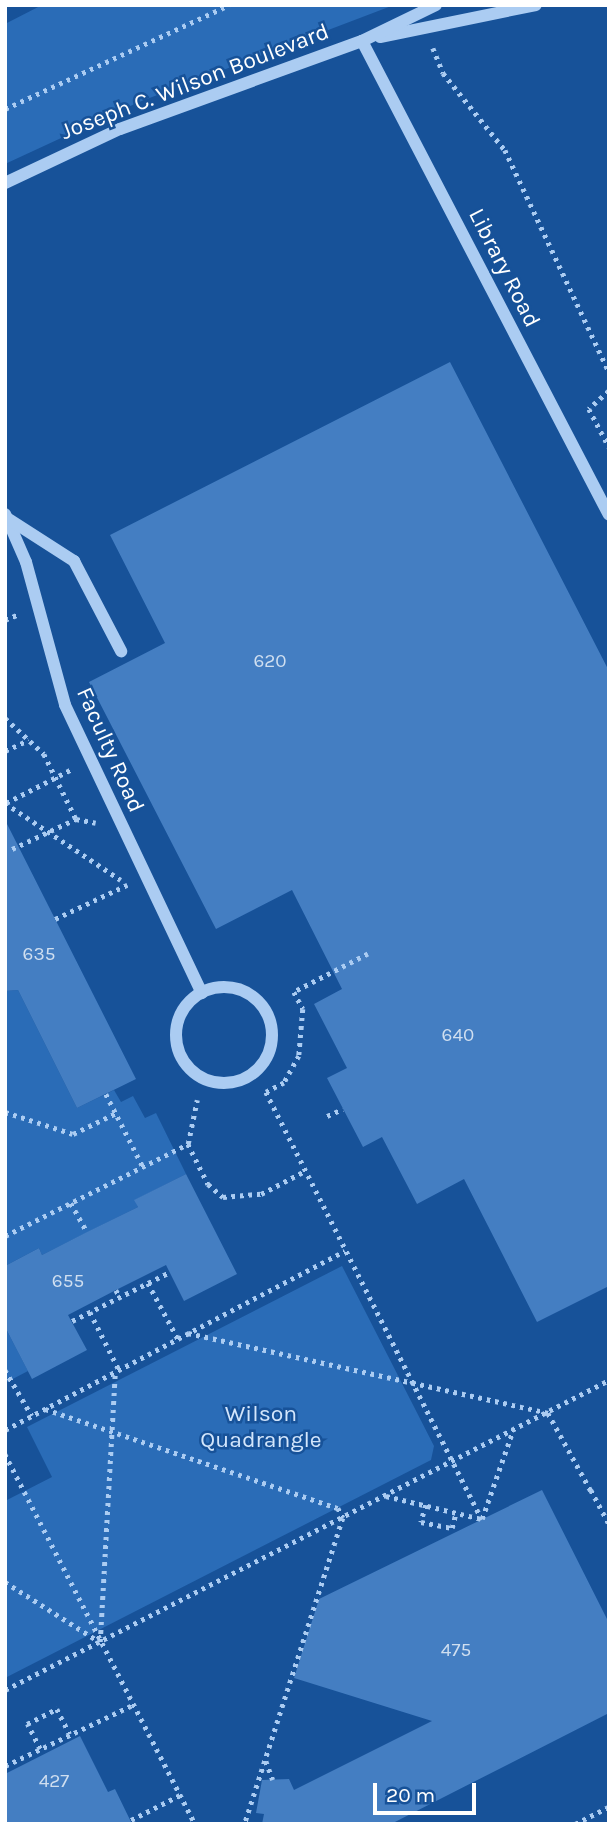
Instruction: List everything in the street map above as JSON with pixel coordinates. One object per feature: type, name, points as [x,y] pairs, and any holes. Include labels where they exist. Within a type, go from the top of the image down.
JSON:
[{"type":"street","name":"Joseph C. Wilson Boulevard","points":[[5,183],[120,129],[362,41],[436,5]]},
{"type":"street","name":"Joseph C. Wilson Boulevard","points":[[362,41],[536,5]]},
{"type":"street","name":"Library Road","points":[[362,41],[609,515]]},
{"type":"street","points":[[6,516],[75,561],[121,651]]},
{"type":"street","name":"Faculty Road","points":[[6,516],[26,562],[65,705],[202,993]]},
{"type":"street","points":[[237,989],[263,1005],[270,1019],[271,1050],[264,1063],[239,1082],[206,1081],[181,1059],[176,1027],[182,1011],[202,993],[237,989]]},
{"type":"path","points":[[5,109],[229,5]]},
{"type":"path","points":[[432,46],[443,73],[505,150],[609,372]]},
{"type":"path","points":[[608,443],[589,409],[609,391]]},
{"type":"path","points":[[5,621],[20,613]]},
{"type":"path","points":[[5,718],[44,754],[76,819]]},
{"type":"path","points":[[5,751],[29,740]]},
{"type":"path","points":[[5,803],[72,769]]},
{"type":"path","points":[[5,803],[128,884],[55,919]]},
{"type":"path","points":[[12,849],[76,819],[99,824]]},
{"type":"path","points":[[368,954],[294,992],[303,1009],[299,1056],[284,1083],[266,1092],[345,1251],[455,1460],[482,1519]]},
{"type":"path","points":[[106,1094],[143,1167]]},
{"type":"path","points":[[197,1100],[188,1144],[208,1184],[223,1198],[261,1194],[305,1171]]},
{"type":"path","points":[[327,1116],[343,1109]]},
{"type":"path","points":[[5,1112],[73,1133],[116,1113]]},
{"type":"path","points":[[5,1236],[188,1144]]},
{"type":"path","points":[[71,1203],[88,1232]]},
{"type":"path","points":[[5,1430],[345,1251]]},
{"type":"path","points":[[72,1321],[170,1272]]},
{"type":"path","points":[[148,1283],[178,1339]]},
{"type":"path","points":[[116,1290],[120,1297]]},
{"type":"path","points":[[90,1312],[117,1371],[100,1642]]},
{"type":"path","points":[[188,1333],[416,1386],[548,1413],[608,1522]]},
{"type":"path","points":[[5,1370],[32,1416]]},
{"type":"path","points":[[5,1690],[609,1380]]},
{"type":"path","points":[[45,1409],[330,1503],[343,1518]]},
{"type":"path","points":[[482,1519],[513,1430]]},
{"type":"path","points":[[5,1454],[195,1824]]},
{"type":"path","points":[[386,1496],[482,1519]]},
{"type":"path","points":[[426,1505],[421,1522],[452,1528],[456,1513]]},
{"type":"path","points":[[244,1824],[343,1518]]},
{"type":"path","points":[[5,1582],[100,1642]]},
{"type":"path","points":[[5,1766],[133,1705]]},
{"type":"path","points":[[40,1749],[27,1724],[57,1709],[70,1734]]},
{"type":"path","points":[[265,1758],[273,1780]]},
{"type":"path","points":[[131,1820],[180,1795]]},
{"type":"path","points":[[575,1824],[609,1807]]},
{"type":"green space","points":[[42,5],[394,5],[139,102],[5,164],[5,24]]},
{"type":"green space","points":[[18,990],[77,1108],[114,1090],[121,1102],[133,1096],[145,1118],[156,1113],[186,1174],[135,1200],[138,1207],[42,1255],[39,1248],[5,1266],[5,991]]},
{"type":"green space","name":"Wilson Quadrangle","points":[[342,1266],[434,1446],[431,1460],[5,1678],[5,1501],[52,1477],[27,1427]]},
{"type":"green space","points":[[5,1327],[28,1371],[5,1383]]},
{"type":"building","points":[[450,362],[609,671],[609,1286],[537,1322],[464,1179],[417,1204],[382,1137],[363,1147],[327,1078],[347,1068],[314,1004],[342,989],[292,890],[216,929],[89,682],[165,643],[110,535]]},
{"type":"building","points":[[5,820],[136,1079],[77,1108],[18,990],[5,991]]},
{"type":"building","points":[[186,1174],[237,1274],[184,1301],[166,1265],[116,1290],[68,1315],[87,1350],[32,1379],[5,1327],[5,1266],[39,1248],[42,1255],[138,1207],[134,1200]]},
{"type":"building","points":[[542,1490],[609,1623],[609,1713],[391,1824],[262,1824],[264,1814],[256,1813],[262,1780],[289,1779],[294,1790],[432,1721],[294,1678],[319,1599]]},
{"type":"building","points":[[80,1736],[108,1792],[115,1789],[132,1824],[5,1824],[5,1774]]}]
